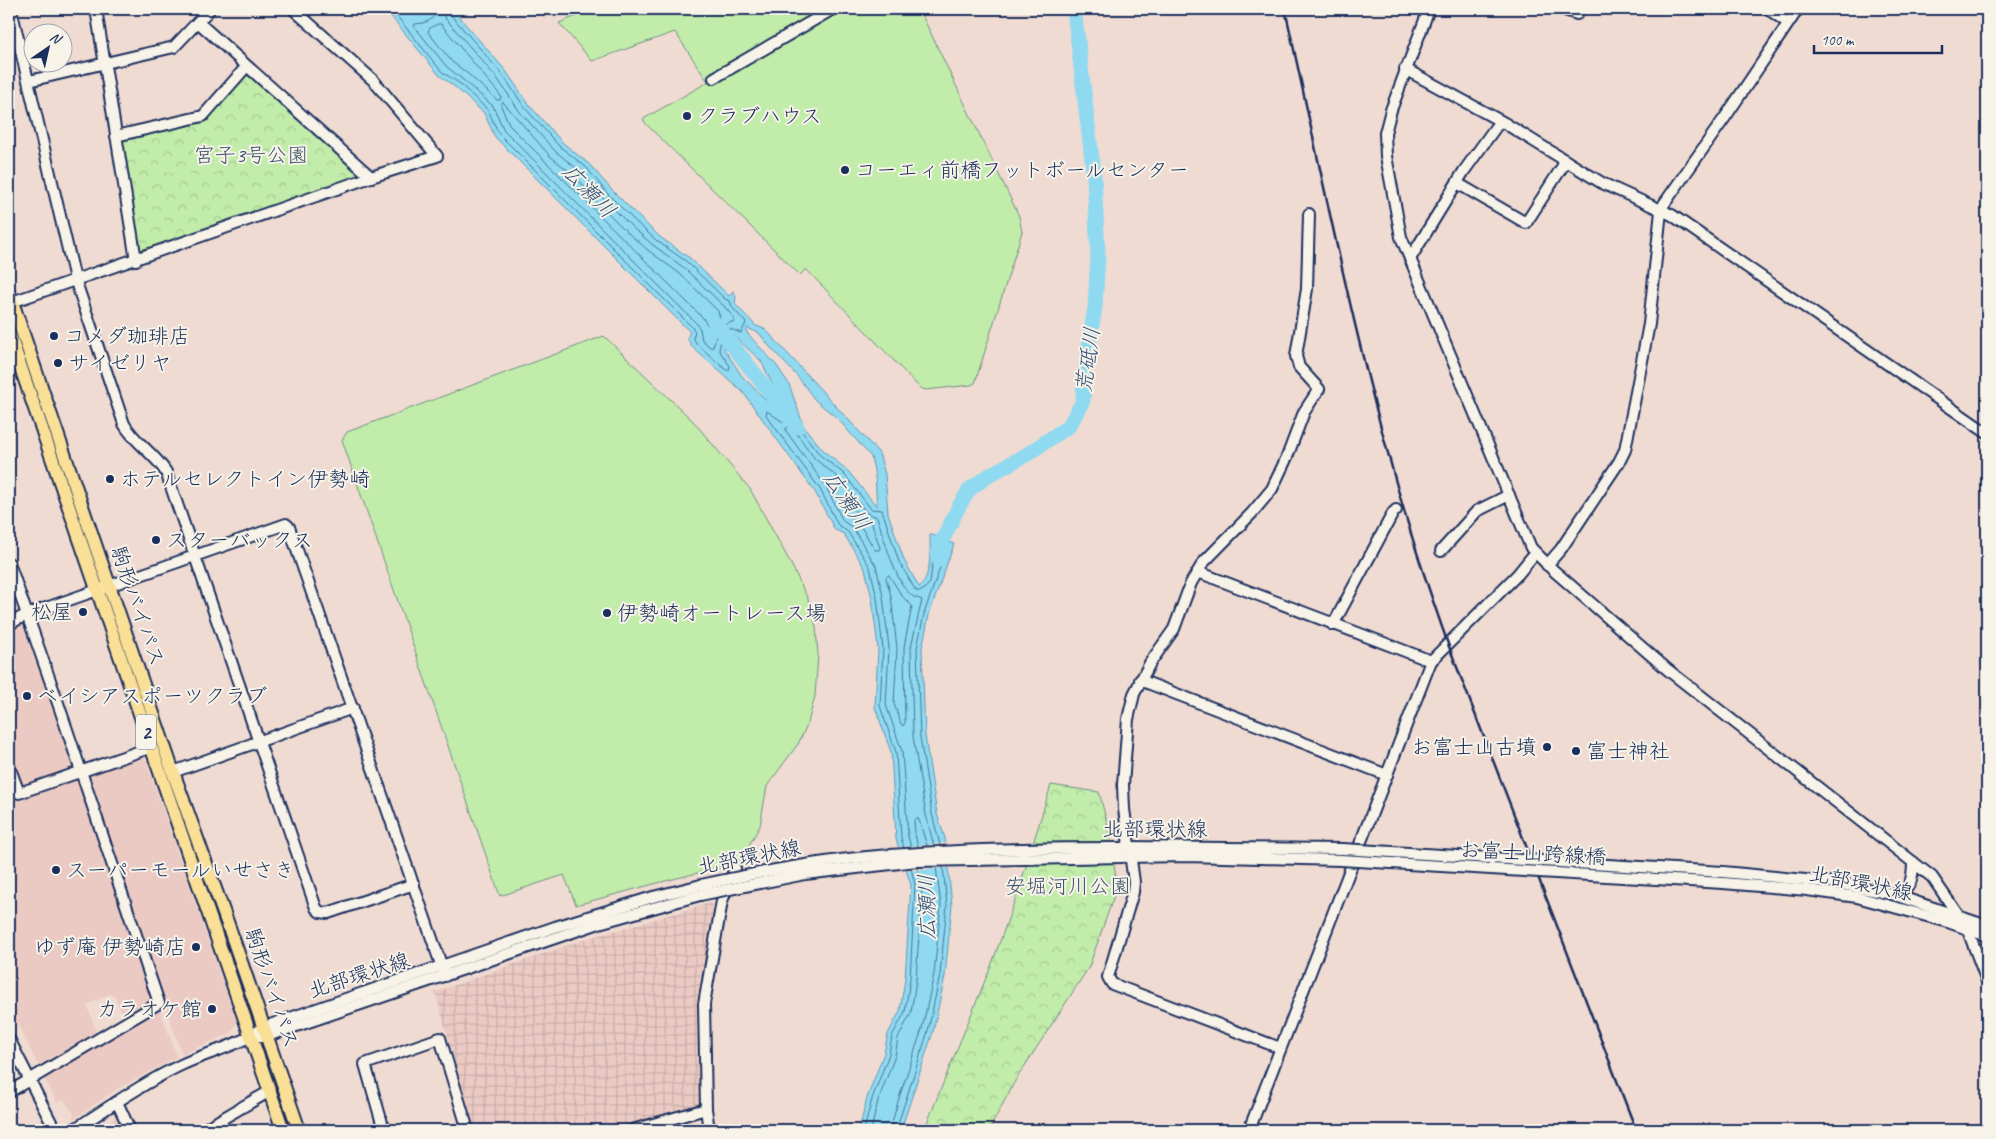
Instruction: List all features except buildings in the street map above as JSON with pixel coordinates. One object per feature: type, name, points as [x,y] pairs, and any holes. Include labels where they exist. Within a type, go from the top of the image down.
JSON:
[{"type":"main road","name":"駒形バイパス","points":[[10,299],[299,1130]]},
{"type":"main road","name":"駒形バイパス","points":[[9,333],[283,1130]]},
{"type":"street","points":[[11,9],[75,279],[124,424],[134,440],[157,460],[166,472],[318,910],[324,914],[328,913],[414,884]]},
{"type":"street","points":[[96,9],[136,260]]},
{"type":"street","points":[[29,81],[174,47],[210,9]]},
{"type":"street","points":[[10,299],[136,260],[437,156],[373,80],[292,9]]},
{"type":"street","points":[[714,78],[833,9]]},
{"type":"street","points":[[1429,9],[1390,110],[1385,132],[1386,156],[1401,237],[1529,543],[1535,553],[1547,565],[1668,670],[1932,877],[1967,928],[1987,981]]},
{"type":"street","points":[[1562,9],[1577,14],[1580,9]]},
{"type":"street","points":[[1768,9],[1788,23]]},
{"type":"street","points":[[1547,565],[1561,549],[1625,450],[1649,324],[1661,211],[1664,204],[1798,9]]},
{"type":"street","points":[[198,22],[246,67],[372,177]]},
{"type":"street","points":[[116,136],[203,116],[246,67]]},
{"type":"street","points":[[1405,69],[1500,121],[1619,193],[1672,215],[1987,433]]},
{"type":"street","points":[[1410,259],[1457,183],[1500,121]]},
{"type":"street","points":[[1457,183],[1526,223],[1566,161]]},
{"type":"street","points":[[1280,1048],[1109,982],[1108,977],[1134,882],[1126,852],[1124,809],[1124,756],[1131,704],[1140,680],[1174,629],[1198,572],[1211,554],[1252,513],[1272,489],[1287,457],[1304,412],[1319,389],[1300,367],[1296,356],[1308,289],[1309,214]]},
{"type":"street","points":[[1442,551],[1477,511],[1509,495]]},
{"type":"street","points":[[1333,625],[1392,513],[1396,510]]},
{"type":"street","points":[[9,624],[26,615],[109,585],[286,524],[289,527],[353,708],[444,971]]},
{"type":"street","points":[[1249,1130],[1432,661],[1518,574],[1535,553]]},
{"type":"street","points":[[9,563],[82,772],[159,1002],[9,1092]]},
{"type":"street","points":[[1198,572],[1333,625],[1432,661]]},
{"type":"street","points":[[1140,680],[1387,776]]},
{"type":"street","points":[[173,772],[353,708]]},
{"type":"street","points":[[9,766],[20,793],[152,747]]},
{"type":"street","name":"北部環状線","points":[[73,1130],[180,1065],[265,1032],[444,971],[701,890],[805,874],[917,861],[1126,852],[1342,855]]},
{"type":"street","name":"お富士山跨線橋","points":[[1342,855],[1723,872]]},
{"type":"street","name":"お富士山跨線橋","points":[[1342,855],[1723,883]]},
{"type":"street","points":[[1898,896],[1906,891],[1910,885],[1913,862]]},
{"type":"street","points":[[709,1130],[706,1109],[704,1004],[722,901],[735,868]]},
{"type":"street","name":"北部環状線","points":[[1723,872],[1837,883],[1898,896],[1987,926]]},
{"type":"street","name":"北部環状線","points":[[1723,883],[1807,890],[1856,897],[1914,912],[1987,936]]},
{"type":"street","points":[[384,1130],[365,1064],[440,1038],[468,1130]]},
{"type":"street","points":[[9,1039],[55,1130]]},
{"type":"street","points":[[203,1130],[270,1091]]},
{"type":"street","points":[[118,1102],[130,1130]]},
{"type":"street","points":[[634,1130],[706,1109]]},
{"type":"shaded area","points":[[24,623],[28,625],[76,766],[74,770],[25,787],[19,785],[9,757],[9,631]]},
{"type":"shaded area","points":[[144,755],[237,1023],[230,1034],[182,1054],[85,778],[86,774]]},
{"type":"shaded area","name":"スーパーモールいせさき","points":[[9,775],[18,798],[77,777],[154,997],[152,1001],[124,1017],[115,997],[110,994],[87,1005],[97,1034],[40,1069],[9,1007]]},
{"type":"shaded area","points":[[710,903],[716,909],[702,1001],[702,1105],[615,1130],[475,1130],[435,992],[582,940]]},
{"type":"shaded area","points":[[159,1006],[177,1057],[117,1089],[72,1120],[74,1114],[64,1100],[57,1103],[44,1077]]},
{"type":"shaded area","points":[[120,1114],[126,1130],[97,1130]]},
{"type":"green space","name":"コーエィ前橋フットボールセンター","points":[[594,9],[919,9],[1019,216],[1022,232],[975,383],[926,390],[920,388],[806,269],[800,275],[646,124],[643,119],[708,82],[675,32],[592,61],[559,23]]},
{"type":"green space","name":"宮子3号公園","points":[[244,76],[249,76],[357,173],[358,178],[142,251],[138,248],[122,141],[208,118]]},
{"type":"green space","name":"伊勢崎オートレース場","points":[[604,336],[693,421],[750,489],[808,599],[816,627],[818,655],[815,696],[808,723],[798,744],[767,786],[760,826],[739,863],[576,905],[564,875],[500,896],[342,440],[347,432]]},
{"type":"green space","name":"安堀河川公園","points":[[1051,785],[1099,792],[1110,834],[1117,887],[1089,967],[1015,1081],[989,1130],[924,1130],[991,966],[1019,889]]},
{"type":"water","points":[[385,9],[412,9],[418,12],[427,11],[426,9],[452,9],[506,71],[529,105],[563,143],[589,164],[611,189],[660,237],[691,259],[729,296],[733,291],[736,297],[735,304],[756,326],[765,329],[879,453],[885,474],[888,513],[904,560],[919,587],[928,570],[930,534],[954,544],[929,615],[922,648],[925,736],[937,814],[945,838],[952,905],[945,976],[933,1032],[901,1130],[859,1130],[867,1098],[884,1053],[888,1034],[900,1011],[905,979],[911,885],[896,839],[891,752],[875,707],[878,649],[872,598],[865,569],[844,534],[835,530],[815,492],[742,391],[693,348],[687,338],[690,332],[495,137],[484,113],[439,75]],"holes":[[[747,328],[759,333],[798,377],[815,400],[837,418],[871,457],[875,475],[877,507],[848,471],[824,451],[804,427],[789,384],[777,366],[747,333]],[[731,333],[761,361],[785,410],[784,418],[742,376],[724,349],[726,337]]]},
{"type":"pier","points":[[948,843],[950,868],[904,871],[896,847]]},
{"type":"waterway","name":"荒砥川","points":[[939,560],[943,539],[959,506],[970,489],[1069,426],[1083,401],[1084,377],[1095,307],[1098,255],[1094,176],[1074,9]]},
{"type":"waterway","name":"広瀬川","points":[[714,322],[797,427]]},
{"type":"railway","points":[[1285,9],[1335,237],[1376,408],[1425,577],[1448,644],[1636,1130]]},
{"type":"place","name":"クラブハウス","points":[[687,116]]},
{"type":"place","name":"コーエィ前橋フットボールセンター","points":[[845,170]]},
{"type":"place","name":"コメダ珈琲店","points":[[54,336]]},
{"type":"place","name":"サイゼリヤ","points":[[58,363]]},
{"type":"place","name":"ホテルセレクトイン伊勢崎","points":[[110,479]]},
{"type":"place","name":"スターバックス","points":[[156,540]]},
{"type":"place","name":"松屋","points":[[83,612]]},
{"type":"place","name":"伊勢崎オートレース場","points":[[607,613]]},
{"type":"place","name":"ベイシアスポーツクラブ","points":[[27,696]]},
{"type":"place","name":"お富士山古墳","points":[[1547,747]]},
{"type":"place","name":"富士神社","points":[[1576,751]]},
{"type":"place","name":"スーパーモールいせさき","points":[[56,870]]},
{"type":"place","name":"ゆず庵 伊勢崎店","points":[[196,947]]},
{"type":"place","name":"カラオケ館","points":[[212,1009]]}]
